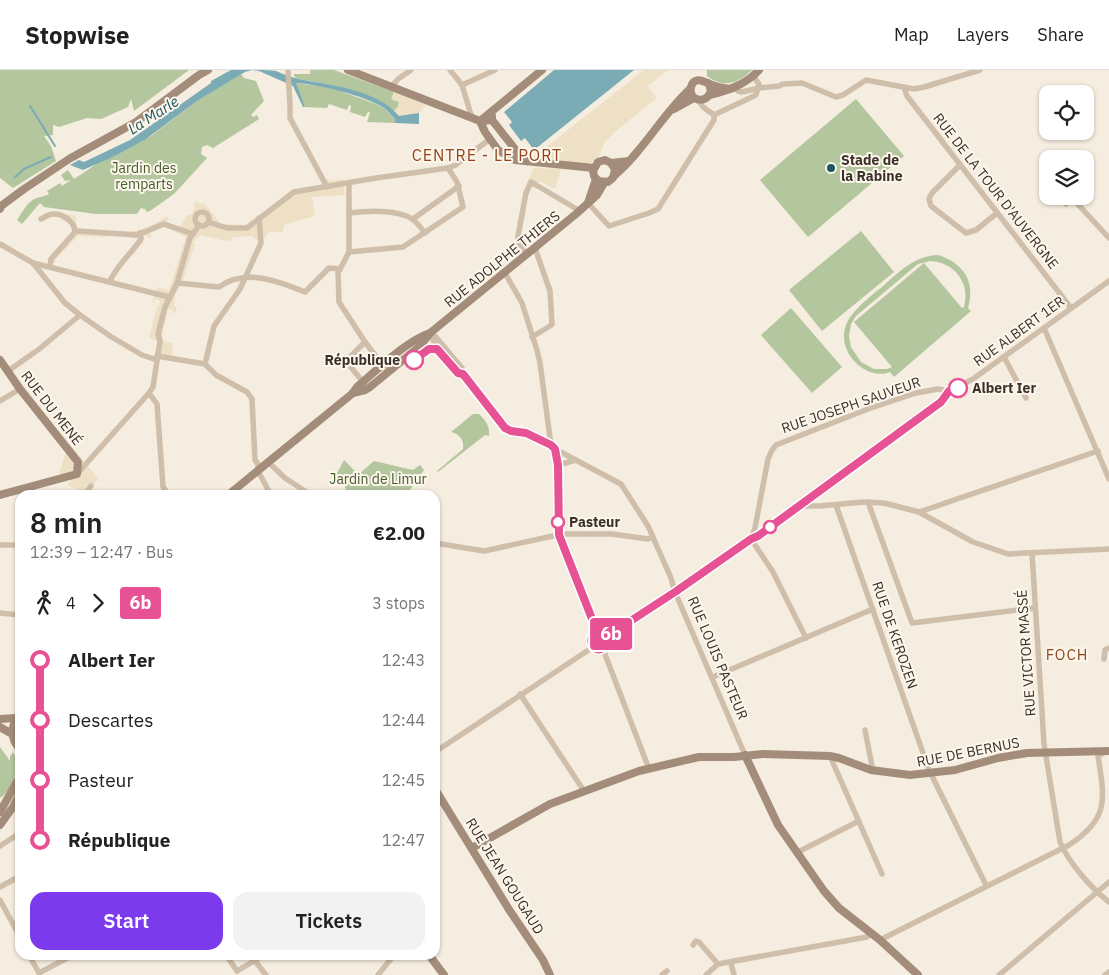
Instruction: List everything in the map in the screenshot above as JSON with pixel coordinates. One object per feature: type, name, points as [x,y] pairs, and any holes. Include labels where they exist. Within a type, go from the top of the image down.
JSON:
[{"type":"main road","points":[[0,207],[24,188],[69,159],[136,122],[208,70]]},
{"type":"main road","points":[[348,70],[476,119],[492,120]]},
{"type":"main road","points":[[476,119],[493,109],[540,70]]},
{"type":"main road","points":[[666,114],[684,103],[696,99],[704,100],[710,95],[726,92],[742,85],[759,70]]},
{"type":"main road","points":[[629,161],[611,163],[602,161],[594,168],[593,174],[596,179],[604,183],[611,181],[629,161],[666,114],[690,89],[692,84],[698,80],[732,88]]},
{"type":"main road","points":[[709,84],[710,95]]},
{"type":"main road","points":[[690,89],[696,99]]},
{"type":"main road","points":[[493,109],[492,120],[527,161]]},
{"type":"main road","points":[[476,119],[498,150],[510,158],[594,168]]},
{"type":"main road","points":[[611,163],[615,169],[615,175]]},
{"type":"main road","points":[[588,203],[596,179]]},
{"type":"main road","name":"RUE ADOLPHE THIERS","points":[[354,393],[365,390],[417,337],[430,333],[580,211],[596,195],[604,183]]},
{"type":"main road","name":"RUE DU MENÉ","points":[[0,360],[78,462],[77,474]]},
{"type":"main road","name":"RUE ADOLPHE THIERS","points":[[235,490],[354,393],[363,382],[385,368]]},
{"type":"main road","points":[[18,490],[77,474]]},
{"type":"main road","points":[[0,495],[15,491]]},
{"type":"main road","points":[[0,719],[15,717]]},
{"type":"main road","points":[[15,722],[12,734],[15,743]]},
{"type":"main road","points":[[0,727],[12,734]]},
{"type":"main road","name":"RUE DE BERNUS","points":[[472,848],[550,804],[648,769],[699,757],[797,754],[830,756],[871,770],[910,775],[955,770],[1008,756],[1045,752],[1096,754],[1103,751],[1107,752]]},
{"type":"main road","points":[[744,755],[770,811],[796,853],[830,900],[880,940],[918,975]]},
{"type":"main road","points":[[0,812],[15,785]]},
{"type":"main road","name":"RUE JEAN GOUGAUD","points":[[440,797],[503,900],[543,960],[550,975]]},
{"type":"main road","points":[[0,826],[15,803]]},
{"type":"main road","points":[[433,960],[444,975]]},
{"type":"street","points":[[392,86],[411,70]]},
{"type":"street","points":[[450,70],[462,85],[476,119]]},
{"type":"street","points":[[462,85],[495,70]]},
{"type":"street","points":[[732,88],[742,92],[802,83],[836,97],[866,80],[914,89],[980,70]]},
{"type":"street","points":[[288,72],[290,118],[327,187]]},
{"type":"street","points":[[714,116],[756,95],[759,84],[753,76]]},
{"type":"street","name":"RUE DE LA TOUR D'AUVERGNE","points":[[904,87],[907,96],[1071,308]]},
{"type":"street","points":[[696,99],[714,116]]},
{"type":"street","points":[[588,203],[609,226],[658,209],[714,120],[714,116]]},
{"type":"street","points":[[208,222],[227,228],[247,228],[294,192],[448,168],[457,164],[490,139]]},
{"type":"street","points":[[960,165],[930,196],[929,202],[933,208],[966,233],[976,230],[997,213]]},
{"type":"street","points":[[349,252],[403,247],[463,207],[458,186],[448,168]]},
{"type":"street","points":[[527,254],[518,243],[518,236],[526,193],[531,182],[580,211]]},
{"type":"street","points":[[349,184],[349,252],[338,276],[339,302],[365,342],[385,368]]},
{"type":"street","points":[[413,219],[458,186]]},
{"type":"street","points":[[1081,205],[1109,238]]},
{"type":"street","points":[[349,216],[370,211],[406,215],[413,219],[425,233]]},
{"type":"street","points":[[199,226],[195,218],[200,212],[206,214],[208,222]]},
{"type":"street","points":[[41,219],[51,214],[56,214],[70,220],[75,226],[75,232],[51,259],[50,266]]},
{"type":"street","points":[[205,364],[214,326],[240,288],[261,242],[259,218]]},
{"type":"street","points":[[77,474],[153,388],[160,341],[158,334],[164,307],[177,283],[190,238],[199,226],[203,226],[208,222]]},
{"type":"street","points":[[75,232],[137,235],[164,224],[193,234]]},
{"type":"street","points":[[110,281],[115,270],[141,240],[140,234]]},
{"type":"street","points":[[0,244],[33,263],[171,295]]},
{"type":"street","points":[[532,337],[552,324],[550,291],[535,248]]},
{"type":"street","points":[[33,263],[65,303],[110,336],[142,355],[205,364],[216,375],[246,392],[252,399],[255,460],[258,464],[258,471],[268,490]]},
{"type":"street","points":[[177,283],[218,287],[226,282],[251,277],[273,279],[305,292],[329,268],[340,269]]},
{"type":"street","points":[[504,273],[522,303],[540,363],[553,447],[558,465],[559,535],[597,633]]},
{"type":"street","name":"RUE ALBERT 1ER","points":[[606,637],[758,536],[941,402],[949,391],[965,384],[1109,281]]},
{"type":"street","points":[[8,371],[80,315]]},
{"type":"street","points":[[1044,328],[1098,451],[1107,466],[1109,478]]},
{"type":"street","name":"RUE LOUIS PASTEUR","points":[[430,333],[436,336],[462,368],[463,374],[505,428],[514,432],[526,433],[621,484],[641,514],[653,537],[744,755]]},
{"type":"street","points":[[363,382],[347,360],[365,342]]},
{"type":"street","points":[[1004,357],[1026,398]]},
{"type":"street","points":[[0,401],[20,388]]},
{"type":"street","name":"RUE JOSEPH SAUVEUR","points":[[751,539],[758,517],[768,460],[772,450],[778,444],[868,409],[908,396],[938,389],[949,391]]},
{"type":"street","points":[[149,393],[157,404],[163,487],[166,490]]},
{"type":"street","points":[[919,512],[1098,451]]},
{"type":"street","points":[[558,465],[576,460]]},
{"type":"street","points":[[268,462],[285,478],[303,490]]},
{"type":"street","points":[[88,490],[91,486]]},
{"type":"street","points":[[799,506],[816,507],[868,502],[884,503],[919,512],[988,548],[1008,554],[1109,550]]},
{"type":"street","points":[[868,502],[912,623],[1035,608]]},
{"type":"street","name":"RUE DE KEROZEN","points":[[836,505],[930,773],[986,885]]},
{"type":"street","points":[[758,517],[762,524],[772,526]]},
{"type":"street","points":[[440,544],[484,551],[559,535],[612,534],[648,539],[653,537]]},
{"type":"street","points":[[751,539],[773,572],[806,638]]},
{"type":"street","points":[[0,545],[15,545]]},
{"type":"street","name":"RUE VICTOR MASSÉ","points":[[1032,553],[1045,752],[1062,848]]},
{"type":"street","points":[[712,677],[872,609]]},
{"type":"street","points":[[0,613],[15,614]]},
{"type":"street","points":[[597,633],[601,633],[606,637],[607,645],[599,650],[593,647],[591,639],[597,633]]},
{"type":"street","points":[[440,749],[593,647]]},
{"type":"street","points":[[1104,659],[1105,650],[1109,648]]},
{"type":"street","points":[[603,649],[648,769]]},
{"type":"street","points":[[520,694],[584,791]]},
{"type":"street","points":[[865,730],[872,766],[871,770]]},
{"type":"street","points":[[880,940],[1086,834],[1100,816],[1104,797],[1096,754]]},
{"type":"street","points":[[830,756],[882,874]]},
{"type":"street","points":[[796,853],[859,822]]},
{"type":"street","points":[[0,846],[15,837]]},
{"type":"street","points":[[1062,848],[1098,892],[1109,902]]},
{"type":"street","points":[[0,887],[15,879]]},
{"type":"street","points":[[999,975],[1109,882]]},
{"type":"street","points":[[0,900],[15,928]]},
{"type":"street","points":[[706,975],[718,964],[866,937],[871,933]]},
{"type":"street","points":[[693,945],[696,941],[699,942],[718,964]]},
{"type":"street","points":[[32,960],[39,973],[64,960]]},
{"type":"street","points":[[229,960],[236,973],[256,961],[266,975]]},
{"type":"street","points":[[378,975],[390,960]]},
{"type":"street","points":[[731,963],[734,975]]},
{"type":"street","points":[[1105,975],[1109,972]]},
{"type":"green space","points":[[0,70],[189,70],[134,111],[131,99],[128,107],[101,119],[87,118],[59,127],[53,125],[53,135],[44,136],[51,146],[56,161],[13,188],[0,178]]},
{"type":"green space","points":[[310,70],[334,70],[394,92],[392,99],[399,102],[398,107],[394,111],[374,98],[361,93],[297,79],[294,76],[294,74],[310,74]]},
{"type":"green space","points":[[707,70],[752,70],[736,81],[725,83],[713,80],[707,76]]},
{"type":"green space","name":"Jardin des remparts","points":[[241,74],[244,78],[256,81],[264,101],[251,115],[253,117],[257,115],[259,119],[213,148],[207,145],[202,147],[201,154],[207,158],[174,194],[150,211],[147,212],[141,208],[137,214],[96,214],[44,207],[40,203],[22,224],[17,220],[31,201],[46,196],[49,194],[47,191],[60,183],[62,186],[71,180],[65,181],[61,175],[68,170],[74,179],[101,161],[117,155],[151,136],[197,101]]},
{"type":"green space","points":[[295,83],[332,88],[376,104],[385,109],[395,120],[395,123],[367,122],[370,112],[365,117],[350,112],[351,106],[349,105],[347,110],[329,104],[327,108],[305,107]]},
{"type":"green space","points":[[856,99],[904,156],[808,237],[760,180]]},
{"type":"green space","points":[[861,231],[894,272],[822,331],[789,290]]},
{"type":"green space","points":[[938,255],[947,258],[961,268],[969,281],[970,298],[968,308],[971,311],[894,377],[890,372],[879,374],[864,369],[850,356],[845,343],[845,329],[851,316],[862,304],[901,271],[914,262],[929,256]],"holes":[[[930,261],[939,262],[953,270],[963,282],[966,298],[964,307],[962,308],[924,263],[854,322],[892,367],[874,369],[861,362],[851,347],[849,336],[851,324],[856,316],[918,264]]]},
{"type":"green space","points":[[791,308],[842,367],[812,393],[761,335]]},
{"type":"green space","points":[[473,414],[479,414],[486,421],[489,436],[485,435],[438,472],[463,449],[461,438],[451,432]]},
{"type":"green space","name":"Jardin de Limur","points":[[344,460],[356,474],[359,474],[374,461],[413,470],[420,465],[424,470],[410,490],[346,490],[345,486],[334,483]]},
{"type":"green space","points":[[0,747],[10,761],[10,756],[13,752],[15,756],[15,774],[7,791],[0,798]]},
{"type":"shaded area","points":[[644,70],[668,70],[648,86],[657,98],[618,129],[604,143],[599,157],[594,161],[585,164],[535,156]]},
{"type":"shaded area","points":[[394,92],[426,105],[419,113],[399,117],[394,111],[398,107],[399,102],[391,99]]},
{"type":"shaded area","points":[[534,168],[561,169],[555,189],[540,181],[535,188],[525,186]]},
{"type":"shaded area","points":[[327,178],[330,181],[343,179],[345,195],[312,197],[315,216],[284,225],[283,232],[269,232],[261,243],[252,236],[233,237],[232,240],[226,241],[200,235],[193,243],[195,244],[183,280],[175,296],[174,306],[177,307],[175,313],[172,313],[173,310],[168,309],[164,325],[162,339],[163,341],[173,343],[172,360],[153,359],[159,342],[149,338],[157,306],[160,306],[161,302],[157,299],[154,301],[155,303],[152,302],[157,287],[169,290],[186,237],[162,226],[151,231],[151,238],[144,235],[143,242],[133,255],[130,252],[139,238],[106,235],[106,237],[78,236],[55,260],[55,263],[47,260],[69,236],[74,227],[56,216],[66,215],[67,213],[76,216],[76,230],[136,231],[152,225],[167,216],[169,219],[166,222],[179,228],[188,214],[191,215],[195,208],[194,202],[205,204],[221,224],[245,225],[292,190],[319,186]]},
{"type":"shaded area","points":[[72,447],[98,479],[89,490],[80,490],[67,485],[71,481],[67,474],[59,475],[66,451]]},
{"type":"water","points":[[231,70],[252,70],[245,72],[197,101],[146,139],[117,155],[83,170],[70,165],[79,160],[84,162],[130,140],[211,83],[211,81]]},
{"type":"water","points":[[252,70],[276,71],[298,79],[338,86],[366,94],[390,107],[399,116],[419,113],[419,124],[395,123],[395,120],[384,108],[354,95],[329,88],[296,83],[305,107],[303,107],[293,86],[259,71]]},
{"type":"water","points":[[554,70],[634,70],[534,150],[525,138],[521,141],[509,125],[512,122],[504,112]]},
{"type":"waterway","name":"La Marle","points":[[30,106],[55,146]]},
{"type":"waterway","points":[[15,177],[24,169],[51,157]]},
{"type":"bus line","name":"6b","points":[[414,360],[429,349],[437,349],[458,373],[463,374],[507,430],[526,433],[551,445],[555,449],[558,465],[559,535],[596,629],[597,633],[592,637],[591,643],[593,647],[599,650],[607,645],[608,640],[606,637],[758,536],[941,402],[949,391],[958,388]]},
{"type":"place","name":"Stade de la Rabine","points":[[831,168]]},
{"type":"place","name":"République","points":[[414,360]]},
{"type":"place","name":"Albert Ier","points":[[958,388]]},
{"type":"place","name":"Pasteur","points":[[558,522]]},
{"type":"district","name":"CENTRE - LE PORT","points":[[487,155]]},
{"type":"district","name":"FOCH","points":[[1067,654]]}]
